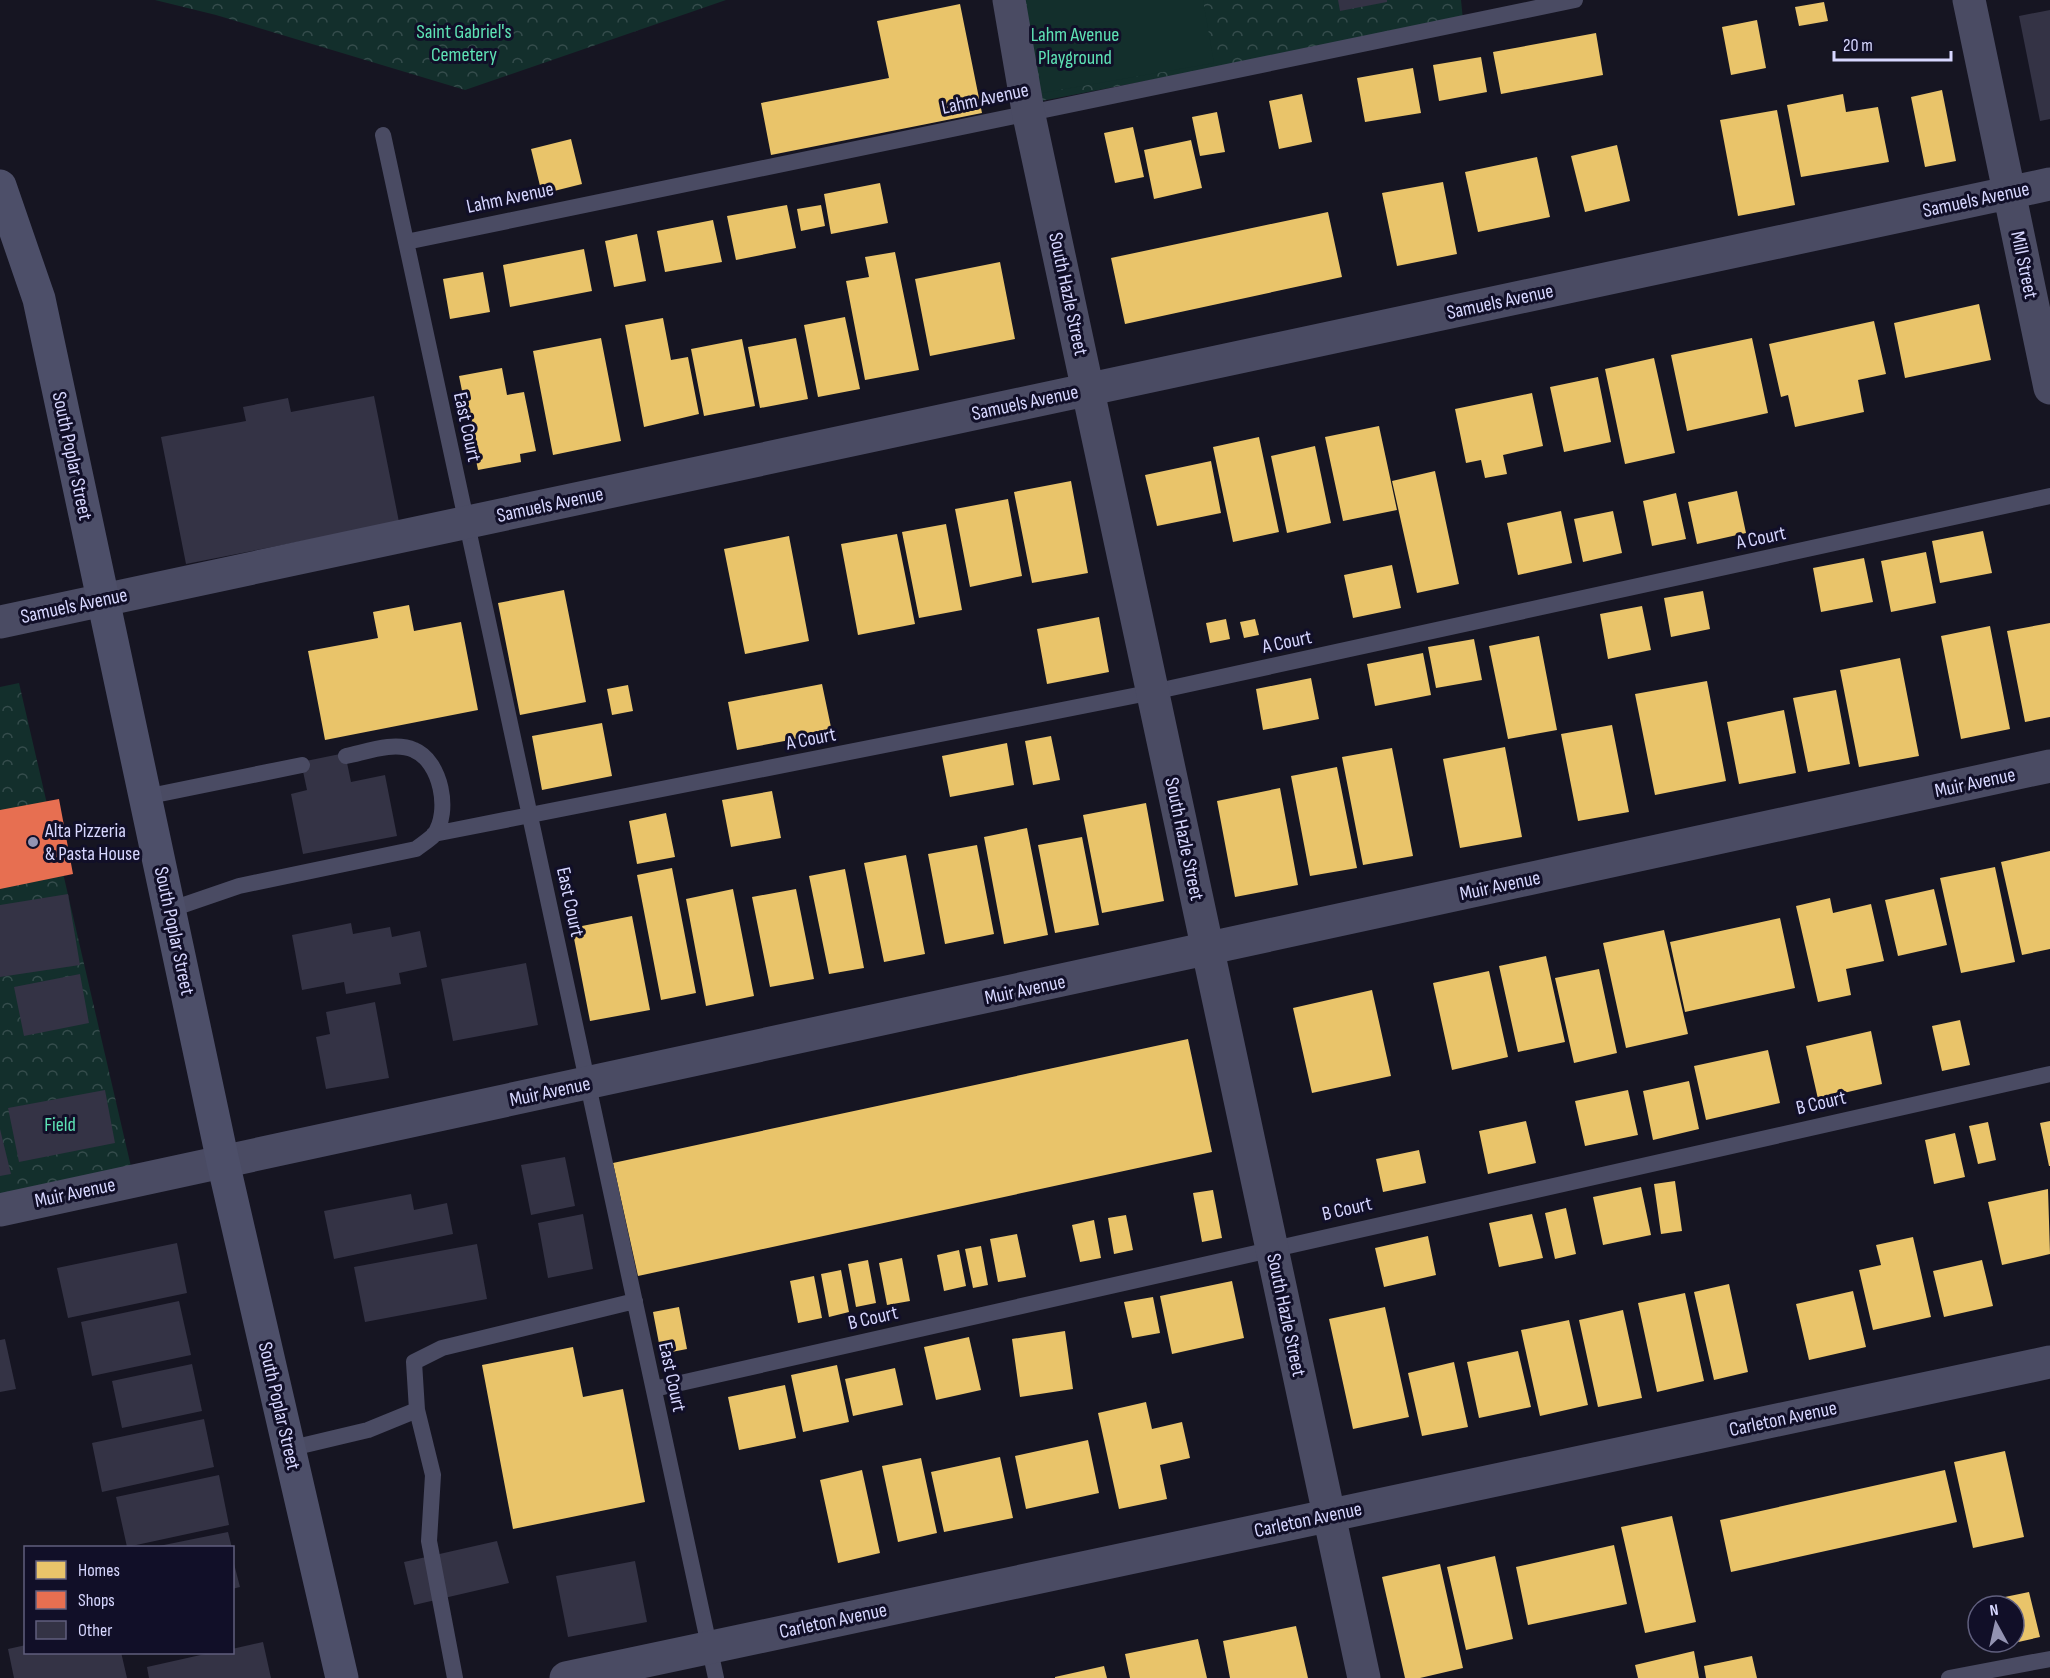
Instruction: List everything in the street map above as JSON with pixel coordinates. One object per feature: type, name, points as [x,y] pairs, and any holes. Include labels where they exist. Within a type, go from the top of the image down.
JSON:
[{"type":"main road","name":"South Poplar Street","points":[[0,186],[39,299],[223,1162],[342,1678]]},
{"type":"street","name":"South Hazle Street","points":[[1009,0],[1028,111],[1364,1678]]},
{"type":"street","name":"Mill Street","points":[[1969,0],[2050,388]]},
{"type":"street","name":"Samuels Avenue","points":[[0,622],[2050,184]]},
{"type":"street","name":"Muir Avenue","points":[[0,1209],[588,1084],[2050,766]]},
{"type":"street","name":"Carleton Avenue","points":[[566,1678],[713,1663],[1329,1516],[2050,1362]]},
{"type":"lane","name":"Lahm Avenue","points":[[406,242],[1028,111],[1575,0]]},
{"type":"lane","name":"East Court","points":[[382,135],[713,1663]]},
{"type":"lane","name":"A Court","points":[[434,834],[1153,692],[2050,496]]},
{"type":"lane","points":[[169,910],[239,886],[416,849],[434,834],[442,814],[438,777],[428,761],[414,750],[394,747],[346,756]]},
{"type":"lane","points":[[145,797],[302,765]]},
{"type":"lane","name":"B Court","points":[[654,1389],[2050,1074]]},
{"type":"lane","points":[[455,1678],[429,1541],[433,1475],[417,1410],[414,1362],[442,1348],[635,1300]]},
{"type":"lane","points":[[288,1449],[368,1430],[417,1410]]},
{"type":"lane","points":[[1949,1678],[2050,1659]]},
{"type":"green space","name":"Saint Gabriel's Cemetery","points":[[155,0],[726,0],[465,90],[216,15]]},
{"type":"green space","name":"Lahm Avenue Playground","points":[[1020,0],[1461,0],[1463,20],[1036,102]]},
{"type":"green space","points":[[1026,0],[1203,0],[1214,63],[1042,93]]},
{"type":"green space","name":"Field","points":[[19,683],[132,1171],[0,1199],[0,687]]},
{"type":"building: Homes","points":[[1824,2],[1828,21],[1799,26],[1795,7]]},
{"type":"building: Homes","points":[[960,4],[982,113],[771,155],[761,103],[889,78],[877,21]]},
{"type":"building: Homes","points":[[1757,20],[1766,68],[1731,75],[1722,27]]},
{"type":"building: Homes","points":[[1596,33],[1603,75],[1501,94],[1493,52]]},
{"type":"building: Homes","points":[[1481,57],[1487,92],[1439,101],[1433,65]]},
{"type":"building: Homes","points":[[1413,68],[1421,113],[1365,122],[1357,78]]},
{"type":"building: Homes","points":[[1942,90],[1956,161],[1925,167],[1911,97]]},
{"type":"building: Homes","points":[[1302,94],[1312,142],[1279,149],[1269,101]]},
{"type":"building: Homes","points":[[1843,94],[1846,112],[1878,107],[1889,162],[1801,177],[1787,105]]},
{"type":"building: Homes","points":[[1777,110],[1795,205],[1738,216],[1720,120]]},
{"type":"building: Homes","points":[[1217,112],[1225,152],[1200,156],[1192,117]]},
{"type":"building: Homes","points":[[1133,127],[1144,177],[1115,183],[1104,133]]},
{"type":"building: Homes","points":[[571,139],[582,184],[542,194],[531,149]]},
{"type":"building: Homes","points":[[1191,140],[1202,188],[1154,199],[1144,150]]},
{"type":"building: Homes","points":[[1617,145],[1630,201],[1585,212],[1571,156]]},
{"type":"building: Homes","points":[[1537,157],[1550,217],[1478,232],[1465,172]]},
{"type":"building: Homes","points":[[1443,182],[1457,254],[1397,266],[1382,193]]},
{"type":"building: Homes","points":[[880,183],[888,223],[831,234],[824,194]]},
{"type":"building: Homes","points":[[787,205],[796,248],[736,260],[727,216]]},
{"type":"building: Homes","points":[[821,205],[825,226],[801,231],[797,209]]},
{"type":"building: Homes","points":[[1328,212],[1342,277],[1125,324],[1111,258]]},
{"type":"building: Homes","points":[[713,220],[722,262],[665,272],[657,231]]},
{"type":"building: Homes","points":[[637,234],[646,281],[614,287],[605,241]]},
{"type":"building: Homes","points":[[584,249],[592,291],[510,307],[503,265]]},
{"type":"building: Homes","points":[[895,252],[919,370],[865,380],[846,281],[869,277],[865,257]]},
{"type":"building: Homes","points":[[1000,262],[1015,339],[930,356],[915,279]]},
{"type":"building: Homes","points":[[483,272],[490,312],[450,319],[443,279]]},
{"type":"building: Homes","points":[[1979,304],[1991,360],[1905,378],[1894,323]]},
{"type":"building: Homes","points":[[845,317],[860,389],[818,397],[804,325]]},
{"type":"building: Homes","points":[[663,318],[671,360],[688,357],[699,414],[644,427],[625,325]]},
{"type":"building: Homes","points":[[1874,321],[1886,374],[1858,380],[1864,412],[1795,427],[1788,395],[1781,397],[1769,344]]},
{"type":"building: Homes","points":[[601,338],[621,441],[553,455],[533,351]]},
{"type":"building: Homes","points":[[796,338],[808,399],[760,408],[748,347]]},
{"type":"building: Homes","points":[[1752,338],[1768,413],[1687,431],[1671,355]]},
{"type":"building: Homes","points":[[742,339],[755,406],[704,416],[691,349]]},
{"type":"building: Homes","points":[[1654,358],[1675,453],[1625,464],[1605,369]]},
{"type":"building: Homes","points":[[502,368],[507,395],[524,392],[536,451],[520,454],[521,462],[478,470],[459,376]]},
{"type":"building: Homes","points":[[1598,377],[1611,442],[1564,452],[1550,387]]},
{"type":"building: Homes","points":[[1532,393],[1543,446],[1503,455],[1507,474],[1485,478],[1481,460],[1466,463],[1455,409]]},
{"type":"building: Homes","points":[[1379,426],[1397,510],[1343,521],[1325,437]]},
{"type":"building: Homes","points":[[1259,437],[1279,532],[1233,542],[1213,447]]},
{"type":"building: Homes","points":[[1315,446],[1331,523],[1287,533],[1271,456]]},
{"type":"building: Homes","points":[[1211,461],[1221,513],[1157,526],[1145,475]]},
{"type":"building: Homes","points":[[1435,471],[1459,584],[1417,593],[1392,481]]},
{"type":"building: Homes","points":[[1071,481],[1088,573],[1032,583],[1014,492]]},
{"type":"building: Homes","points":[[1737,491],[1746,533],[1697,544],[1688,502]]},
{"type":"building: Homes","points":[[1676,493],[1686,539],[1652,546],[1643,501]]},
{"type":"building: Homes","points":[[1008,499],[1022,576],[970,587],[955,509]]},
{"type":"building: Homes","points":[[1561,511],[1572,563],[1518,575],[1507,523]]},
{"type":"building: Homes","points":[[1613,511],[1622,553],[1583,562],[1574,519]]},
{"type":"building: Homes","points":[[946,524],[962,610],[919,618],[902,532]]},
{"type":"building: Homes","points":[[1983,531],[1992,573],[1940,583],[1932,541]]},
{"type":"building: Homes","points":[[897,534],[915,624],[858,635],[841,544]]},
{"type":"building: Homes","points":[[789,536],[809,641],[745,654],[724,549]]},
{"type":"building: Homes","points":[[1926,552],[1936,603],[1891,612],[1881,561]]},
{"type":"building: Homes","points":[[1864,558],[1873,602],[1821,612],[1813,568]]},
{"type":"building: Homes","points":[[1392,565],[1401,608],[1353,618],[1344,575]]},
{"type":"building: Homes","points":[[564,590],[586,702],[520,715],[498,603]]},
{"type":"building: Homes","points":[[1703,591],[1710,629],[1671,637],[1664,598]]},
{"type":"building: Homes","points":[[409,605],[414,631],[461,622],[478,710],[325,740],[308,651],[378,638],[373,612]]},
{"type":"building: Homes","points":[[1642,606],[1651,650],[1608,659],[1600,614]]},
{"type":"building: Homes","points":[[1099,617],[1109,672],[1047,684],[1037,629]]},
{"type":"building: Homes","points":[[1226,619],[1230,639],[1210,643],[1206,623]]},
{"type":"building: Homes","points":[[1255,619],[1259,635],[1244,638],[1240,622]]},
{"type":"building: Homes","points":[[2050,623],[2050,717],[2025,722],[2007,631]]},
{"type":"building: Homes","points":[[1990,626],[2010,729],[1961,739],[1941,636]]},
{"type":"building: Homes","points":[[1539,636],[1557,730],[1508,739],[1489,646]]},
{"type":"building: Homes","points":[[1474,639],[1482,680],[1436,688],[1428,647]]},
{"type":"building: Homes","points":[[1423,653],[1431,695],[1375,706],[1367,664]]},
{"type":"building: Homes","points":[[1900,658],[1919,756],[1859,767],[1840,670]]},
{"type":"building: Homes","points":[[1311,678],[1319,719],[1263,730],[1256,689]]},
{"type":"building: Homes","points":[[1707,681],[1726,781],[1655,795],[1635,694]]},
{"type":"building: Homes","points":[[822,684],[832,732],[737,750],[728,702]]},
{"type":"building: Homes","points":[[628,685],[633,711],[612,715],[607,689]]},
{"type":"building: Homes","points":[[1836,690],[1850,764],[1808,772],[1793,698]]},
{"type":"building: Homes","points":[[1784,710],[1796,773],[1739,784],[1727,722]]},
{"type":"building: Homes","points":[[602,723],[612,776],[542,790],[532,736]]},
{"type":"building: Homes","points":[[1612,725],[1629,812],[1578,821],[1561,734]]},
{"type":"building: Homes","points":[[1051,736],[1060,780],[1033,785],[1025,741]]},
{"type":"building: Homes","points":[[1007,743],[1014,785],[950,797],[942,756]]},
{"type":"building: Homes","points":[[1505,747],[1522,837],[1460,848],[1443,759]]},
{"type":"building: Homes","points":[[1392,748],[1413,856],[1363,865],[1342,757]]},
{"type":"building: Homes","points":[[1337,767],[1357,868],[1310,876],[1291,776]]},
{"type":"building: Homes","points":[[1280,788],[1298,885],[1235,897],[1217,801]]},
{"type":"building: Homes","points":[[772,791],[781,838],[731,847],[722,800]]},
{"type":"building: Homes","points":[[1146,803],[1164,901],[1102,913],[1083,815]]},
{"type":"building: Homes","points":[[666,813],[675,857],[637,864],[629,821]]},
{"type":"building: Homes","points":[[1027,828],[1048,935],[1004,944],[984,837]]},
{"type":"building: Homes","points":[[1082,837],[1099,925],[1055,933],[1038,845]]},
{"type":"building: Homes","points":[[977,845],[994,934],[945,944],[928,854]]},
{"type":"building: Homes","points":[[2050,851],[2050,949],[2022,955],[2001,862]]},
{"type":"building: Homes","points":[[906,855],[925,954],[884,962],[864,863]]},
{"type":"building: Homes","points":[[1995,867],[2015,962],[1961,973],[1940,878]]},
{"type":"building: Homes","points":[[672,868],[696,993],[661,1000],[637,875]]},
{"type":"building: Homes","points":[[845,869],[864,968],[829,974],[809,876]]},
{"type":"building: Homes","points":[[733,889],[754,996],[706,1006],[686,899]]},
{"type":"building: Homes","points":[[796,889],[814,979],[770,987],[752,897]]},
{"type":"building: Homes","points":[[1934,889],[1947,945],[1898,956],[1885,900]]},
{"type":"building: Homes","points":[[1830,898],[1833,913],[1871,904],[1884,961],[1846,969],[1851,995],[1818,1002],[1796,906]]},
{"type":"building: Homes","points":[[632,916],[650,1010],[590,1021],[572,928]]},
{"type":"building: Homes","points":[[1780,918],[1795,988],[1685,1012],[1670,942]]},
{"type":"building: Homes","points":[[1664,930],[1688,1034],[1626,1048],[1603,943]]},
{"type":"building: Homes","points":[[1546,956],[1565,1042],[1518,1052],[1499,966]]},
{"type":"building: Homes","points":[[1599,969],[1617,1053],[1574,1063],[1555,978]]},
{"type":"building: Homes","points":[[1489,971],[1508,1057],[1452,1070],[1433,983]]},
{"type":"building: Homes","points":[[1372,990],[1391,1076],[1312,1093],[1293,1008]]},
{"type":"building: Homes","points":[[1960,1020],[1970,1065],[1942,1071],[1932,1026]]},
{"type":"building: Homes","points":[[1871,1031],[1882,1084],[1818,1099],[1806,1046]]},
{"type":"building: Homes","points":[[1188,1039],[1212,1152],[638,1276],[613,1163]]},
{"type":"building: Homes","points":[[1768,1050],[1780,1103],[1706,1120],[1694,1066]]},
{"type":"building: Homes","points":[[1689,1081],[1699,1129],[1653,1140],[1643,1091]]},
{"type":"building: Homes","points":[[1628,1090],[1638,1135],[1585,1146],[1575,1101]]},
{"type":"building: Homes","points":[[1526,1121],[1536,1163],[1488,1174],[1479,1131]]},
{"type":"building: Homes","points":[[2050,1121],[2050,1166],[2049,1166],[2040,1123]]},
{"type":"building: Homes","points":[[1988,1122],[1996,1160],[1978,1164],[1969,1126]]},
{"type":"building: Homes","points":[[1955,1133],[1965,1177],[1934,1184],[1925,1140]]},
{"type":"building: Homes","points":[[1419,1150],[1426,1183],[1383,1192],[1376,1159]]},
{"type":"building: Homes","points":[[1675,1181],[1682,1231],[1661,1234],[1654,1184]]},
{"type":"building: Homes","points":[[1641,1187],[1651,1235],[1603,1245],[1593,1197]]},
{"type":"building: Homes","points":[[2048,1189],[2050,1254],[2002,1265],[1988,1202]]},
{"type":"building: Homes","points":[[1213,1190],[1222,1238],[1202,1242],[1193,1193]]},
{"type":"building: Homes","points":[[1566,1208],[1576,1254],[1555,1259],[1545,1213]]},
{"type":"building: Homes","points":[[1532,1214],[1543,1258],[1499,1267],[1489,1223]]},
{"type":"building: Homes","points":[[1126,1215],[1133,1250],[1114,1254],[1108,1218]]},
{"type":"building: Homes","points":[[1094,1220],[1101,1258],[1080,1262],[1072,1225]]},
{"type":"building: Homes","points":[[1017,1234],[1026,1277],[998,1282],[990,1239]]},
{"type":"building: Homes","points":[[1428,1236],[1436,1275],[1384,1287],[1375,1248]]},
{"type":"building: Homes","points":[[1913,1237],[1931,1317],[1873,1330],[1859,1270],[1881,1265],[1876,1245]]},
{"type":"building: Homes","points":[[981,1246],[988,1285],[973,1288],[965,1249]]},
{"type":"building: Homes","points":[[959,1250],[966,1286],[944,1291],[937,1255]]},
{"type":"building: Homes","points":[[902,1258],[910,1301],[887,1305],[879,1263]]},
{"type":"building: Homes","points":[[868,1260],[876,1303],[856,1307],[848,1264]]},
{"type":"building: Homes","points":[[1982,1260],[1993,1306],[1944,1317],[1933,1271]]},
{"type":"building: Homes","points":[[841,1270],[849,1312],[829,1317],[821,1274]]},
{"type":"building: Homes","points":[[814,1276],[822,1318],[798,1323],[790,1281]]},
{"type":"building: Homes","points":[[1232,1281],[1244,1338],[1172,1354],[1160,1296]]},
{"type":"building: Homes","points":[[1729,1284],[1748,1372],[1714,1380],[1694,1292]]},
{"type":"building: Homes","points":[[1853,1291],[1866,1347],[1809,1360],[1796,1304]]},
{"type":"building: Homes","points":[[1685,1293],[1704,1381],[1657,1392],[1638,1303]]},
{"type":"building: Homes","points":[[1153,1297],[1160,1333],[1132,1338],[1124,1302]]},
{"type":"building: Homes","points":[[679,1307],[687,1349],[661,1354],[653,1312]]},
{"type":"building: Homes","points":[[1385,1307],[1409,1417],[1353,1429],[1329,1319]]},
{"type":"building: Homes","points":[[1623,1310],[1642,1398],[1598,1407],[1579,1320]]},
{"type":"building: Homes","points":[[1569,1320],[1588,1405],[1540,1416],[1521,1330]]},
{"type":"building: Homes","points":[[1065,1331],[1073,1389],[1020,1397],[1012,1339]]},
{"type":"building: Homes","points":[[969,1337],[981,1390],[936,1400],[924,1347]]},
{"type":"building: Homes","points":[[573,1347],[583,1397],[623,1389],[645,1502],[513,1529],[482,1365]]},
{"type":"building: Homes","points":[[1518,1351],[1531,1407],[1479,1418],[1467,1362]]},
{"type":"building: Homes","points":[[1454,1362],[1468,1427],[1422,1436],[1408,1373]]},
{"type":"building: Homes","points":[[837,1365],[849,1422],[803,1432],[791,1375]]},
{"type":"building: Homes","points":[[895,1368],[903,1405],[853,1416],[845,1379]]},
{"type":"building: Homes","points":[[785,1385],[796,1438],[739,1450],[728,1397]]},
{"type":"building: Homes","points":[[1146,1402],[1152,1429],[1182,1422],[1190,1458],[1160,1465],[1167,1499],[1119,1509],[1098,1413]]},
{"type":"building: Homes","points":[[1088,1440],[1099,1493],[1026,1509],[1015,1456]]},
{"type":"building: Homes","points":[[2005,1451],[2024,1537],[1973,1548],[1954,1462]]},
{"type":"building: Homes","points":[[1000,1457],[1013,1518],[944,1532],[931,1472]]},
{"type":"building: Homes","points":[[921,1458],[937,1533],[898,1542],[882,1466]]},
{"type":"building: Homes","points":[[862,1470],[880,1553],[838,1563],[820,1480]]},
{"type":"building: Homes","points":[[1945,1470],[1957,1522],[1731,1572],[1720,1520]]},
{"type":"building: Homes","points":[[1672,1516],[1696,1622],[1645,1633],[1621,1527]]},
{"type":"building: Homes","points":[[1614,1545],[1627,1604],[1528,1625],[1516,1567]]},
{"type":"building: Homes","points":[[1495,1556],[1513,1639],[1466,1650],[1447,1567]]},
{"type":"building: Homes","points":[[1440,1564],[1463,1668],[1420,1678],[1405,1678],[1382,1577]]},
{"type":"building: Homes","points":[[2029,1592],[2040,1637],[2026,1640],[2026,1594],[2019,1594]]},
{"type":"building: Homes","points":[[1296,1626],[1308,1678],[1230,1678],[1223,1641]]},
{"type":"building: Homes","points":[[1198,1639],[1207,1678],[1130,1678],[1125,1654]]},
{"type":"building: Homes","points":[[1694,1651],[1699,1678],[1638,1678],[1635,1665]]},
{"type":"building: Homes","points":[[1752,1656],[1757,1678],[1706,1678],[1704,1666]]},
{"type":"building: Homes","points":[[1104,1666],[1107,1678],[1055,1678],[1055,1677]]},
{"type":"building: Shops","name":"Alta Pizzeria & Pasta House","points":[[59,799],[73,874],[0,889],[0,810]]},
{"type":"building: Other","points":[[1338,0],[1387,0],[1387,2],[1340,11]]},
{"type":"building: Other","points":[[2050,10],[2050,119],[2040,121],[2019,16]]},
{"type":"building: Other","points":[[374,396],[399,522],[186,564],[161,437],[246,421],[243,407],[288,398],[291,412]]},
{"type":"building: Other","points":[[345,753],[351,782],[385,775],[397,836],[303,854],[291,794],[307,790],[301,762]]},
{"type":"building: Other","points":[[68,894],[80,965],[0,977],[0,905]]},
{"type":"building: Other","points":[[351,923],[353,934],[390,927],[392,937],[420,931],[427,967],[399,973],[401,984],[346,994],[344,982],[302,990],[292,935]]},
{"type":"building: Other","points":[[526,963],[538,1025],[453,1041],[441,979]]},
{"type":"building: Other","points":[[80,974],[89,1023],[24,1036],[14,987]]},
{"type":"building: Other","points":[[375,1002],[389,1078],[326,1089],[316,1037],[330,1034],[326,1012]]},
{"type":"building: Other","points":[[105,1090],[115,1143],[19,1162],[8,1108]]},
{"type":"building: Other","points":[[0,1129],[11,1174],[0,1176]]},
{"type":"building: Other","points":[[565,1157],[575,1206],[531,1215],[521,1165]]},
{"type":"building: Other","points":[[411,1194],[414,1210],[447,1203],[453,1234],[334,1259],[324,1211]]},
{"type":"building: Other","points":[[583,1214],[593,1269],[548,1278],[538,1223]]},
{"type":"building: Other","points":[[177,1243],[187,1293],[68,1318],[57,1268]]},
{"type":"building: Other","points":[[477,1244],[487,1299],[365,1322],[354,1267]]},
{"type":"building: Other","points":[[179,1301],[191,1355],[92,1376],[81,1322]]},
{"type":"building: Other","points":[[5,1339],[16,1389],[0,1392],[0,1340]]},
{"type":"building: Other","points":[[192,1364],[202,1411],[122,1428],[112,1381]]},
{"type":"building: Other","points":[[204,1419],[214,1467],[102,1492],[92,1443]]},
{"type":"building: Other","points":[[219,1475],[229,1525],[127,1546],[116,1497]]},
{"type":"building: Other","points":[[228,1532],[232,1546],[159,1546]]},
{"type":"building: Other","points":[[497,1541],[509,1583],[414,1605],[404,1562]]},
{"type":"building: Other","points":[[635,1561],[647,1622],[568,1637],[556,1576]]},
{"type":"building: Other","points":[[234,1564],[240,1587],[234,1588]]},
{"type":"building: Other","points":[[263,1642],[271,1678],[149,1678],[147,1667],[205,1654],[234,1654],[234,1649]]},
{"type":"building: Other","points":[[24,1645],[24,1654],[121,1654],[127,1678],[14,1678],[8,1649]]},
{"type":"place","name":"Alta Pizzeria & Pasta House","points":[[33,842]]}]
